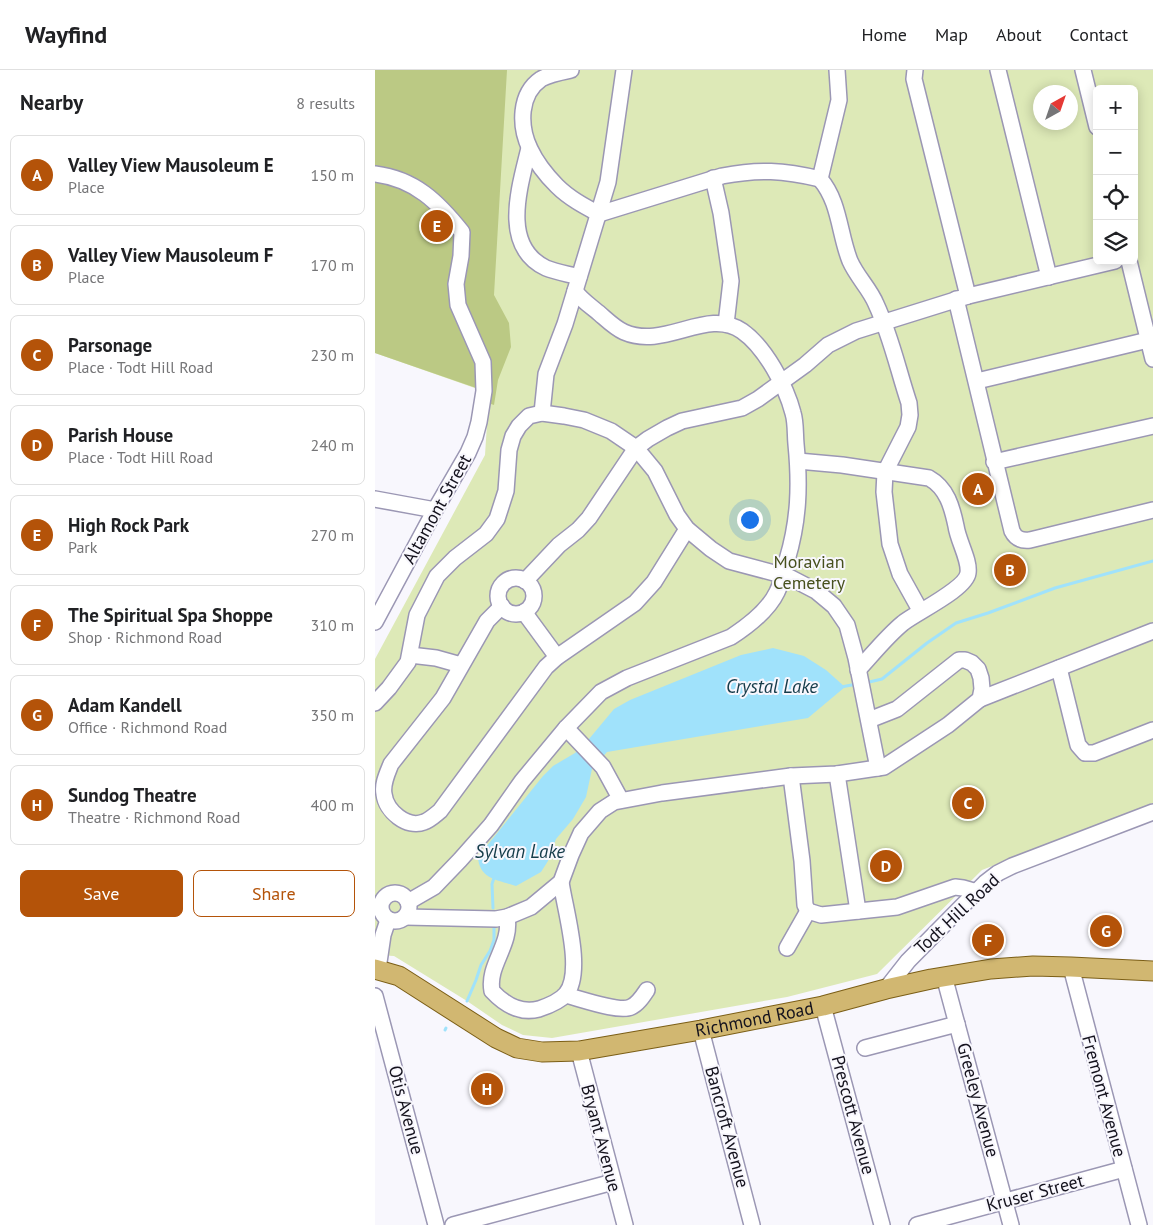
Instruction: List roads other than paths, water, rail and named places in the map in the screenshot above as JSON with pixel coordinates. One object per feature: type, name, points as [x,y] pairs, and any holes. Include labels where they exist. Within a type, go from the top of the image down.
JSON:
[{"type":"main road","name":"Richmond Road","points":[[376,969],[399,976],[496,1038],[517,1048],[542,1052],[579,1051],[701,1030],[823,1006],[886,988],[991,969],[1033,966],[1153,971]]},
{"type":"street","points":[[571,70],[543,78],[533,86],[526,96],[523,108],[524,128],[529,148],[542,170],[574,200],[599,214],[713,178],[743,172],[770,170],[792,172],[820,179],[826,186],[835,204],[851,261],[876,302],[884,322],[909,403],[908,427],[885,472],[884,492],[890,544],[900,574],[920,610]]},
{"type":"street","points":[[541,413],[546,374],[565,324],[608,182],[624,70]]},
{"type":"street","points":[[820,179],[839,100],[837,70]]},
{"type":"street","points":[[915,70],[915,79],[962,297],[977,382],[995,462],[1015,537],[1019,540],[1030,540],[1153,510]]},
{"type":"street","points":[[998,70],[1049,277]]},
{"type":"street","points":[[1083,70],[1093,111]]},
{"type":"street","points":[[382,926],[397,921],[460,860],[491,825],[522,781],[566,728],[601,692],[614,684],[731,637],[745,628],[777,593],[792,544],[798,509],[799,478],[794,414],[773,366],[754,342],[741,331],[726,324],[706,324],[661,336],[641,337],[624,332],[608,321],[577,284],[545,267],[531,257],[522,247],[517,216],[520,188],[529,148]]},
{"type":"street","name":"Altamont Street","points":[[375,174],[389,176],[414,185],[435,201],[462,232],[461,256],[456,284],[458,305],[483,362],[484,390],[475,437],[468,453],[375,622]]},
{"type":"street","points":[[713,178],[731,281],[726,324]]},
{"type":"street","points":[[525,581],[559,545],[578,530],[589,518],[635,448],[648,438],[682,421],[742,408],[781,383],[828,345],[841,337],[962,297],[1098,265]]},
{"type":"street","points":[[1130,265],[1153,359]]},
{"type":"street","points":[[977,382],[1148,340]]},
{"type":"street","points":[[375,703],[405,668],[410,654],[417,616],[429,591],[446,567],[492,527],[500,512],[506,491],[509,450],[513,436],[519,426],[529,416],[541,413],[584,420],[611,431],[635,448],[655,471],[677,515],[687,529],[729,561],[789,577],[816,591],[834,606],[847,625],[864,693],[878,768]]},
{"type":"street","points":[[995,462],[1153,426]]},
{"type":"street","points":[[798,461],[842,465],[929,478],[937,483],[948,499],[958,539],[968,562],[967,577],[963,584],[920,610],[902,624],[859,673]]},
{"type":"street","points":[[375,499],[435,510]]},
{"type":"street","points":[[502,606],[487,621],[443,698],[391,764],[383,785],[386,803],[397,816],[410,823],[423,823],[440,811],[547,667],[557,657],[635,603],[654,582],[687,529]]},
{"type":"street","points":[[514,578],[525,581],[529,584],[534,594],[532,604],[524,612],[515,614],[505,610],[498,595],[503,584],[514,578]]},
{"type":"street","points":[[524,612],[557,657]]},
{"type":"street","points":[[407,910],[489,919],[507,917],[531,907],[561,882],[581,833],[600,811],[614,802],[791,776],[837,774],[878,768],[923,742],[980,698],[1153,631]]},
{"type":"street","points":[[410,654],[436,658],[461,665]]},
{"type":"street","points":[[869,720],[897,709],[959,660],[972,663],[978,669],[982,689],[980,698]]},
{"type":"street","points":[[1059,668],[1079,745],[1085,753],[1094,753],[1153,730]]},
{"type":"street","points":[[566,728],[599,762],[621,800]]},
{"type":"street","points":[[837,774],[858,911]]},
{"type":"street","points":[[791,776],[803,861],[805,905],[808,911],[821,915],[897,907],[955,887],[977,892]]},
{"type":"street","name":"Todt Hill Road","points":[[886,988],[908,960],[998,873],[1153,812]]},
{"type":"street","points":[[507,917],[505,945],[491,976],[492,991],[500,1000],[510,1006],[523,1010],[536,1010],[548,1006],[565,995],[573,980],[572,943],[561,882]]},
{"type":"street","points":[[376,969],[382,926],[379,894],[393,892],[403,895],[407,910]]},
{"type":"street","points":[[787,948],[808,911]]},
{"type":"street","name":"Fremont Avenue","points":[[1071,967],[1139,1225]]},
{"type":"street","name":"Greeley Avenue","points":[[945,976],[1011,1225]]},
{"type":"street","points":[[565,995],[597,1004],[627,1008],[633,1007],[647,990]]},
{"type":"street","name":"Otis Avenue","points":[[375,996],[436,1225]]},
{"type":"street","name":"Prescott Avenue","points":[[823,1006],[882,1225]]},
{"type":"street","points":[[865,1048],[957,1024]]},
{"type":"street","name":"Bancroft Avenue","points":[[701,1030],[752,1225]]},
{"type":"street","name":"Bryant Avenue","points":[[579,1051],[625,1225]]},
{"type":"street","name":"Kruser Street","points":[[917,1225],[1123,1169]]},
{"type":"street","points":[[453,1225],[613,1182]]},
{"type":"water","name":"Crystal Lake","points":[[773,648],[804,656],[826,670],[845,687],[808,718],[607,752],[592,769],[586,797],[573,819],[556,839],[548,861],[541,872],[516,886],[491,878],[482,870],[478,857],[543,776],[553,766],[575,753],[614,709],[630,700],[741,655]]},
{"type":"waterway","points":[[865,683],[882,679],[927,643],[956,623],[1055,588],[1153,561]]},
{"type":"waterway","points":[[841,687],[857,684]]},
{"type":"waterway","points":[[493,908],[492,884],[495,875]]},
{"type":"waterway","points":[[467,1001],[481,965],[490,951],[494,940],[494,927]]},
{"type":"place","name":"High Rock Park","points":[[437,226]]},
{"type":"place","name":"Valley View Mausoleum E","points":[[978,489]]},
{"type":"place","name":"Valley View Mausoleum F","points":[[1010,570]]},
{"type":"place","name":"Parsonage","points":[[968,803]]},
{"type":"place","name":"Parish House","points":[[886,866]]},
{"type":"place","name":"Adam Kandell","points":[[1106,931]]},
{"type":"place","name":"The Spiritual Spa Shoppe","points":[[988,940]]},
{"type":"place","name":"Sundog Theatre","points":[[487,1089]]},
{"type":"park label","name":"Moravian Cemetery","points":[[809,572]]},
{"type":"water label","name":"Sylvan Lake","points":[[520,851]]}]
